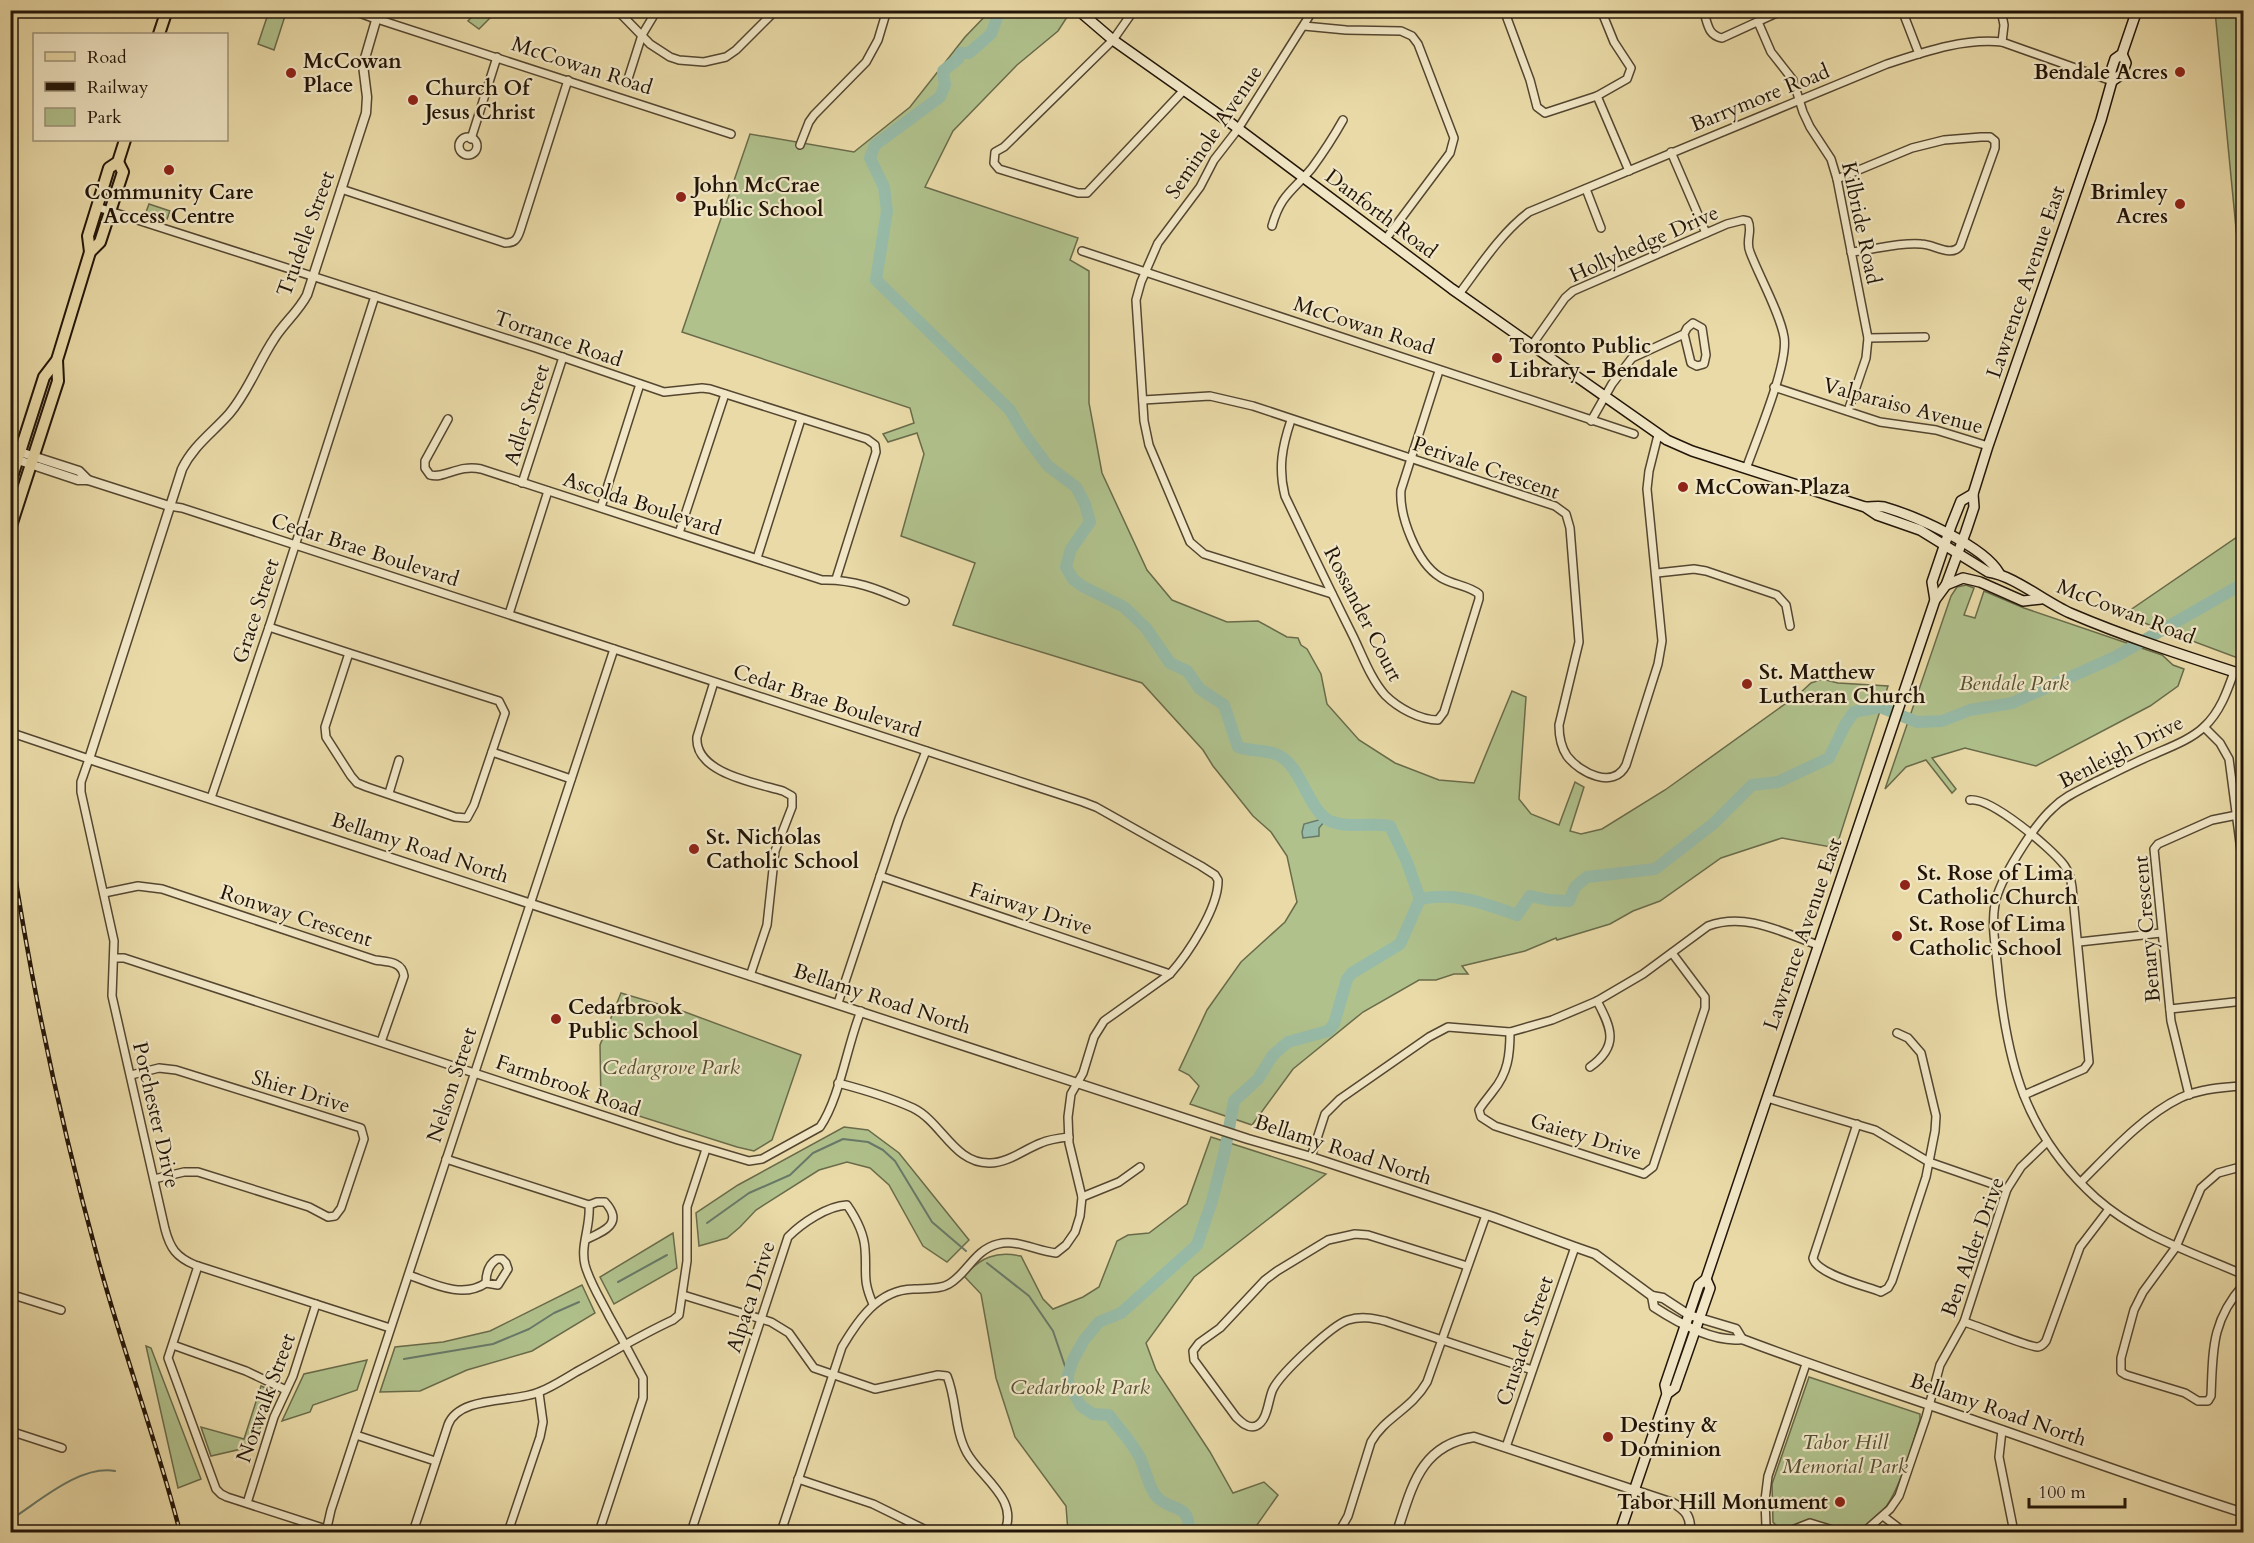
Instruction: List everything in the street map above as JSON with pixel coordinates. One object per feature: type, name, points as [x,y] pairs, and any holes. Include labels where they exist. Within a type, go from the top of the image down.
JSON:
[{"type":"main road","points":[[159,33],[167,10]]},
{"type":"main road","name":"Danforth Road","points":[[1078,10],[1113,40],[1238,129],[1385,240],[1667,440]]},
{"type":"main road","name":"Lawrence Avenue East","points":[[1620,1533],[1667,1394],[1665,1385],[1699,1285],[1706,1279],[1935,600],[1946,585],[1974,507],[1973,494],[1988,446],[2101,120],[2112,81],[2122,74],[2126,63],[2122,54],[2137,10]]},
{"type":"main road","points":[[10,529],[58,381],[57,360],[90,252],[88,236],[110,168],[118,162],[126,141]]},
{"type":"main road","points":[[90,252],[100,242],[111,211],[123,172],[118,162]]},
{"type":"main road","points":[[10,483],[44,377],[57,360]]},
{"type":"main road","name":"McCowan Road","points":[[1667,440],[1686,449],[1865,507],[1877,515],[1920,530],[1989,572],[2000,573]]},
{"type":"main road","name":"Lawrence Avenue East","points":[[1935,600],[1932,582],[1948,534],[1961,501],[1973,494]]},
{"type":"main road","name":"McCowan Road","points":[[1865,507],[1882,506],[1948,534],[1994,563],[2000,573],[2041,599],[2072,614],[2239,674]]},
{"type":"main road","points":[[1946,585],[1963,578],[1980,582],[2023,601],[2041,599]]},
{"type":"main road","name":"Lawrence Avenue East","points":[[1667,1394],[1676,1388],[1696,1330],[1710,1288],[1706,1279]]},
{"type":"street","name":"McCowan Road","points":[[353,10],[378,15],[496,57],[731,134]]},
{"type":"street","points":[[617,10],[650,44],[679,60],[711,62],[726,57],[736,50],[776,10]]},
{"type":"street","points":[[627,82],[642,35],[657,10]]},
{"type":"street","points":[[800,145],[814,115],[873,52],[886,10]]},
{"type":"street","points":[[1134,10],[1113,40],[1004,147],[995,152],[994,163],[999,169],[1078,193],[1087,193],[1184,90]]},
{"type":"street","name":"Seminole Avenue","points":[[1313,10],[1238,129],[1214,160],[1200,187],[1158,243],[1136,300],[1143,400],[1149,445],[1187,537],[1193,546],[1204,554],[1332,594]]},
{"type":"street","points":[[1504,10],[1530,80],[1535,103],[1541,111],[1551,112],[1597,96],[1627,79],[1631,68],[1614,42],[1601,10]]},
{"type":"street","points":[[1703,10],[1709,31],[1714,36],[1722,38],[1783,10]]},
{"type":"street","points":[[1902,10],[1919,54]]},
{"type":"street","points":[[2001,10],[2004,25],[2002,42]]},
{"type":"street","name":"Trudelle Street","points":[[170,506],[189,455],[230,413],[242,397],[274,338],[303,304],[366,113],[367,97],[363,65],[378,15]]},
{"type":"street","name":"Kilbride Road","points":[[1758,22],[1771,52],[1793,80],[1810,127],[1831,159],[1837,179],[1868,338],[1866,358],[1848,411]]},
{"type":"street","points":[[1304,26],[1346,30],[1401,30],[1412,36],[1418,44],[1454,138],[1450,153],[1385,240]]},
{"type":"street","name":"Barrymore Road","points":[[1459,294],[1492,249],[1529,212],[1799,101],[1861,73],[1919,54],[1972,41],[2002,42],[2112,81]]},
{"type":"street","points":[[471,138],[496,57]]},
{"type":"street","points":[[342,189],[505,243],[512,243],[518,238],[568,80]]},
{"type":"street","points":[[1597,96],[1629,171]]},
{"type":"street","points":[[1272,226],[1277,208],[1293,186],[1311,168],[1343,120]]},
{"type":"street","points":[[1837,179],[1912,148],[1944,140],[1981,137],[1995,141],[1995,148],[1956,251],[1951,252],[1916,243],[1851,252]]},
{"type":"street","points":[[1671,152],[1706,233]]},
{"type":"street","points":[[1587,189],[1601,228]]},
{"type":"street","name":"Torrance Road","points":[[97,207],[563,357],[664,392],[702,388],[867,439],[875,445],[876,452],[836,579]]},
{"type":"street","name":"Hollyhedge Drive","points":[[1532,345],[1565,298],[1573,291],[1727,224],[1748,221],[1751,227],[1748,246],[1784,337],[1782,363],[1746,469]]},
{"type":"street","name":"McCowan Road","points":[[1082,251],[1634,434]]},
{"type":"street","name":"Grace Street","points":[[210,798],[269,627],[375,296]]},
{"type":"street","points":[[1591,421],[1604,397],[1632,358],[1684,334],[1693,323],[1702,328],[1707,356],[1704,364],[1697,366],[1691,363],[1684,334]]},
{"type":"street","points":[[1868,338],[1925,337]]},
{"type":"street","name":"Adler Street","points":[[522,483],[563,357]]},
{"type":"street","name":"Rossander Court","points":[[1291,420],[1281,449],[1281,479],[1285,496],[1332,594],[1375,681],[1385,695],[1399,706],[1432,720],[1438,720],[1444,712],[1478,604],[1479,594],[1439,577],[1424,560],[1401,508],[1401,490],[1439,371]]},
{"type":"street","points":[[601,507],[640,384]]},
{"type":"street","name":"Valparaiso Avenue","points":[[1774,387],[1889,424],[1936,430],[1988,446]]},
{"type":"street","points":[[680,533],[725,394]]},
{"type":"street","name":"Perivale Crescent","points":[[1143,400],[1210,396],[1253,406],[1555,506],[1566,514],[1570,528],[1579,642],[1558,725],[1559,736],[1568,757],[1586,772],[1610,779],[1623,772],[1658,664],[1662,641],[1647,489],[1658,435]]},
{"type":"street","name":"Ascolda Boulevard","points":[[448,419],[425,461],[425,468],[430,475],[440,476],[455,469],[471,467],[822,579],[865,584],[905,601]]},
{"type":"street","points":[[757,558],[801,419]]},
{"type":"street","points":[[19,456],[78,480],[88,480],[170,506],[89,759]]},
{"type":"street","points":[[509,614],[548,491]]},
{"type":"street","name":"Cedar Brae Boulevard","points":[[170,506],[183,508],[296,544],[1096,807],[1215,875],[1218,885],[1208,914],[1178,965],[1170,974],[1104,1021],[1094,1037],[1078,1082],[1071,1094],[1068,1117],[1069,1137],[1082,1197]]},
{"type":"street","points":[[1657,573],[1694,569],[1706,571],[1777,595],[1786,605],[1790,626]]},
{"type":"street","points":[[269,627],[499,701],[505,712],[472,810],[466,818],[455,817],[357,783],[326,737],[325,727],[349,653]]},
{"type":"street","name":"Nelson Street","points":[[326,1531],[390,1328],[614,649]]},
{"type":"street","name":"Benleigh Drive","points":[[2239,674],[2204,727],[2176,744],[2068,795],[2052,808],[2032,834],[1999,890],[1993,922],[2003,1018],[2015,1072],[2047,1142],[2080,1182],[2109,1209],[2133,1226],[2176,1247],[2244,1275]]},
{"type":"street","points":[[714,682],[697,737],[696,746],[699,754],[718,770],[792,796],[792,807],[775,851],[767,925],[750,976]]},
{"type":"street","points":[[2204,727],[2218,740],[2228,756],[2244,873]]},
{"type":"street","name":"Bellamy Road North","points":[[15,735],[1486,1215],[1595,1254],[1652,1296],[1663,1298],[1689,1315],[1736,1329],[1742,1339]]},
{"type":"street","points":[[838,1003],[898,819],[926,751]]},
{"type":"street","points":[[492,752],[571,779]]},
{"type":"street","name":"Porchester Drive","points":[[89,759],[81,782],[81,792],[114,941],[112,996],[171,1249],[183,1260],[198,1266],[390,1328]]},
{"type":"street","points":[[389,793],[399,760]]},
{"type":"street","points":[[1970,801],[1976,800],[1986,804],[2032,834],[2070,874],[2079,942],[2089,1062],[2084,1069],[2024,1095]]},
{"type":"street","name":"Benary Crescent","points":[[2189,1095],[2176,1046],[2170,1009],[2154,849],[2158,844],[2212,820],[2237,815]]},
{"type":"street","name":"Fairway Drive","points":[[880,876],[1170,974]]},
{"type":"street","name":"Ronway Crescent","points":[[104,893],[138,886],[162,889],[375,960],[397,964],[404,976],[381,1042]]},
{"type":"street","points":[[1311,1157],[1325,1114],[1340,1099],[1429,1037],[1448,1027],[1510,1032],[1552,1020],[1597,1001],[1643,974],[1708,926],[1733,920],[1746,920],[1818,945]]},
{"type":"street","points":[[2079,942],[2161,933]]},
{"type":"street","name":"Gaiety Drive","points":[[1510,1032],[1510,1056],[1504,1076],[1484,1100],[1479,1110],[1481,1117],[1495,1126],[1644,1173],[1653,1167],[1705,1008],[1705,997],[1672,953]]},
{"type":"street","name":"Farmbrook Road","points":[[114,958],[124,958],[742,1160],[762,1159],[820,1127],[825,1120],[861,1011]]},
{"type":"street","points":[[1590,1067],[1608,1050],[1611,1035],[1597,1001]]},
{"type":"street","points":[[2170,1009],[2244,1001]]},
{"type":"street","points":[[1857,1124],[1814,1252],[1814,1263],[1822,1270],[1881,1292],[1888,1288],[1926,1177],[1936,1116],[1921,1053],[1908,1038],[1897,1033]]},
{"type":"street","name":"Shier Drive","points":[[131,1075],[159,1068],[176,1070],[327,1119],[356,1125],[361,1128],[364,1139],[341,1208],[334,1216],[328,1217],[309,1207],[198,1172],[184,1172],[154,1179]]},
{"type":"street","points":[[838,1083],[914,1109],[932,1122],[968,1158],[979,1162],[992,1164],[1008,1159],[1042,1142],[1069,1137]]},
{"type":"street","points":[[2080,1182],[2155,1114],[2189,1095],[2219,1088],[2244,1086]]},
{"type":"street","points":[[1767,1098],[1857,1124],[1886,1136],[1929,1162],[2007,1189]]},
{"type":"street","name":"Ben Alder Drive","points":[[1864,1533],[1883,1516],[1899,1496],[1943,1358],[1964,1322],[2007,1189],[2021,1167],[2047,1142]]},
{"type":"street","points":[[412,1533],[450,1418],[462,1409],[539,1393],[679,1315],[688,1246],[687,1207],[706,1149]]},
{"type":"street","points":[[446,1159],[589,1205],[605,1202],[612,1209],[614,1216],[612,1225],[602,1233],[586,1239]]},
{"type":"street","points":[[2244,1166],[2218,1173],[2201,1188],[2176,1247],[2143,1292],[2134,1310],[2121,1358],[2120,1369],[2123,1374],[2185,1393],[2198,1401],[2208,1401],[2211,1396],[2213,1348],[2218,1328],[2229,1304],[2244,1284]]},
{"type":"street","points":[[781,1533],[842,1347],[856,1323],[873,1304],[902,1291],[947,1286],[958,1278],[984,1249],[999,1244],[1013,1243],[1041,1252],[1056,1253],[1062,1250],[1075,1232],[1082,1197],[1119,1182],[1140,1167]]},
{"type":"street","points":[[589,1205],[590,1214],[583,1248],[585,1265],[594,1289],[643,1378],[643,1398],[599,1533]]},
{"type":"street","name":"Alpaca Drive","points":[[691,1533],[788,1237],[800,1225],[839,1206],[847,1205],[863,1234],[864,1278],[873,1304]]},
{"type":"street","points":[[1964,1322],[2039,1347],[2042,1345],[2046,1341],[2080,1247],[2109,1209]]},
{"type":"street","points":[[1339,1533],[1348,1516],[1371,1442],[1382,1427],[1416,1400],[1427,1382],[1486,1215]]},
{"type":"street","points":[[1467,1266],[1375,1236],[1355,1234],[1328,1240],[1270,1275],[1220,1328],[1199,1343],[1193,1351],[1193,1356],[1198,1367],[1236,1417],[1245,1425],[1250,1426],[1256,1426],[1262,1420],[1269,1398],[1282,1375],[1336,1326],[1347,1320],[1361,1318],[1385,1321],[1532,1370]]},
{"type":"street","name":"Crusader Street","points":[[1506,1447],[1575,1247]]},
{"type":"street","points":[[198,1266],[168,1358],[218,1491],[326,1531]]},
{"type":"street","points":[[409,1275],[462,1292],[486,1283]]},
{"type":"street","points":[[10,1294],[61,1310]]},
{"type":"street","points":[[683,1295],[782,1328],[794,1339],[814,1368],[875,1389],[938,1375],[947,1376],[966,1452],[1002,1498],[1007,1508],[1008,1517],[1004,1533]]},
{"type":"street","name":"Bellamy Road North","points":[[1652,1296],[1654,1307],[1685,1326],[1731,1341],[1742,1339],[1806,1364],[2244,1513]]},
{"type":"street","name":"Norwalk Street","points":[[247,1503],[274,1417],[293,1376],[316,1304]]},
{"type":"street","points":[[173,1345],[246,1371],[286,1390]]},
{"type":"street","points":[[1772,1533],[1766,1526],[1766,1487],[1806,1364]]},
{"type":"street","points":[[508,1533],[540,1437],[543,1422],[539,1393]]},
{"type":"street","points":[[2002,1430],[1999,1457],[2014,1533]]},
{"type":"street","points":[[10,1431],[62,1448]]},
{"type":"street","points":[[356,1435],[435,1461]]},
{"type":"street","points":[[1397,1533],[1417,1477],[1423,1467],[1437,1451],[1456,1440],[1474,1437],[1682,1508],[1688,1514],[1690,1533]]},
{"type":"street","points":[[798,1479],[873,1504],[930,1533]]},
{"type":"street","points":[[1883,1516],[1904,1533]]},
{"type":"street","points":[[1787,1533],[1810,1523],[1839,1533]]},
{"type":"green space","points":[[478,10],[497,10],[479,29],[468,21]]},
{"type":"green space","points":[[269,11],[285,16],[274,50],[258,44]]},
{"type":"green space","points":[[990,11],[1071,11],[1058,31],[1017,65],[953,131],[925,187],[1078,238],[1070,260],[1089,271],[1089,403],[1102,473],[1147,570],[1172,600],[1227,622],[1258,621],[1287,637],[1298,638],[1321,674],[1327,704],[1359,740],[1395,763],[1439,780],[1474,783],[1512,691],[1526,697],[1519,799],[1531,814],[1559,825],[1575,782],[1584,787],[1570,831],[1581,834],[1602,829],[1665,790],[1811,683],[1822,679],[1838,683],[1888,686],[1836,848],[1782,838],[1721,858],[1660,901],[1633,911],[1610,924],[1557,940],[1556,938],[1525,951],[1462,966],[1468,974],[1454,974],[1436,980],[1419,980],[1363,1012],[1293,1069],[1252,1125],[1190,1104],[1199,1086],[1189,1075],[1179,1070],[1207,1010],[1241,962],[1285,922],[1297,902],[1287,856],[1271,832],[1253,816],[1203,750],[1142,683],[953,625],[975,563],[901,536],[924,454],[917,433],[888,442],[883,434],[914,423],[910,408],[682,332],[750,134],[854,152],[910,107],[965,37]]},
{"type":"green space","points":[[2215,11],[2243,11],[2244,280],[2241,280]]},
{"type":"green space","points":[[149,204],[170,211],[167,219],[146,212]]},
{"type":"green space","points":[[2243,451],[2243,509],[2238,458]]},
{"type":"green space","points":[[2243,533],[2243,660],[2123,615]]},
{"type":"green space","name":"Bendale Park","points":[[1966,585],[1974,588],[1964,615],[1975,618],[1984,591],[2024,608],[2162,655],[2173,665],[2184,669],[2178,686],[2150,706],[2036,766],[1965,748],[1932,758],[1956,789],[1952,793],[1926,760],[1906,767],[1885,789],[1951,596],[1957,587]]},
{"type":"green space","name":"Cedargrove Park","points":[[621,993],[685,1012],[801,1055],[772,1140],[754,1151],[601,1104],[600,1045]]},
{"type":"green space","points":[[844,1127],[868,1130],[899,1153],[969,1240],[947,1262],[923,1246],[889,1185],[870,1168],[847,1162],[819,1170],[756,1210],[727,1238],[699,1246],[696,1213],[738,1185]]},
{"type":"green space","name":"Cedarbrook Park","points":[[1211,1137],[1326,1174],[1194,1277],[1146,1343],[1156,1370],[1210,1452],[1233,1493],[1264,1482],[1278,1495],[1252,1532],[1068,1532],[1066,1506],[1015,1437],[996,1378],[981,1294],[964,1276],[977,1264],[990,1257],[1004,1254],[1021,1256],[1043,1299],[1053,1309],[1083,1297],[1099,1287],[1117,1241],[1128,1235],[1149,1233],[1187,1204]]},
{"type":"green space","points":[[673,1233],[677,1268],[614,1304],[600,1277]]},
{"type":"green space","points":[[582,1285],[595,1313],[532,1351],[467,1370],[420,1391],[380,1392],[395,1347],[443,1342],[490,1331]]},
{"type":"green space","points":[[146,1346],[151,1348],[201,1479],[178,1488]]},
{"type":"green space","points":[[367,1360],[357,1390],[313,1405],[310,1412],[282,1421],[304,1374]]},
{"type":"green space","name":"Tabor Hill Memorial Park","points":[[1809,1377],[1920,1414],[1911,1450],[1897,1487],[1877,1518],[1865,1527],[1845,1530],[1810,1521],[1781,1528],[1773,1522],[1772,1484]]},
{"type":"green space","points":[[261,1386],[273,1391],[254,1446],[211,1456],[201,1427],[244,1439]]},
{"type":"shaded area","points":[[1322,819],[1324,822],[1319,828],[1319,836],[1303,838],[1304,824]]},
{"type":"waterway","points":[[1000,10],[991,34],[969,53],[961,53],[958,59],[943,71],[945,85],[940,97],[875,145],[870,158],[884,187],[887,211],[876,280],[1010,410],[1024,434],[1048,466],[1076,487],[1085,504],[1090,522],[1071,549],[1066,567],[1073,579],[1082,586],[1124,607],[1146,628],[1170,663],[1187,671],[1200,689],[1224,705],[1238,747],[1273,753],[1290,764],[1311,801],[1323,816],[1330,821],[1345,825],[1390,826],[1407,862],[1420,899]]},
{"type":"waterway","points":[[1420,899],[1458,898],[1517,915],[1530,896],[1569,901],[1575,887],[1587,877],[1655,869],[1713,824],[1752,785],[1778,782],[1829,758],[1854,712],[1880,707],[1917,722],[1942,721],[1970,710],[2012,703],[2115,657],[2244,583]]},
{"type":"waterway","points":[[1189,1532],[1188,1522],[1183,1512],[1162,1502],[1154,1493],[1137,1452],[1109,1415],[1093,1414],[1081,1406],[1068,1382],[1073,1360],[1084,1340],[1099,1322],[1121,1313],[1197,1245],[1212,1201],[1234,1101],[1258,1079],[1273,1055],[1288,1042],[1328,1031],[1334,1024],[1347,979],[1352,973],[1400,944],[1420,899]]},
{"type":"waterway","points":[[707,1223],[749,1193],[790,1175],[813,1153],[843,1139],[868,1142],[883,1150],[895,1161],[932,1222],[966,1251]]},
{"type":"waterway","points":[[618,1282],[667,1255]]},
{"type":"waterway","points":[[987,1263],[1029,1296],[1053,1331],[1068,1375]]},
{"type":"waterway","points":[[404,1359],[493,1344],[529,1329],[554,1313],[579,1302]]},
{"type":"waterway","points":[[10,1520],[74,1479],[101,1471],[115,1471]]},
{"type":"railway","points":[[10,843],[37,1002],[72,1159],[109,1297],[180,1532]]},
{"type":"place","name":"Bendale Acres","points":[[2180,72]]},
{"type":"place","name":"McCowan Place","points":[[291,73]]},
{"type":"place","name":"Church Of Jesus Christ","points":[[413,100]]},
{"type":"place","name":"Community Care Access Centre","points":[[169,170]]},
{"type":"place","name":"John McCrae Public School","points":[[681,197]]},
{"type":"place","name":"Brimley Acres","points":[[2180,204]]},
{"type":"place","name":"Toronto Public Library - Bendale","points":[[1497,358]]},
{"type":"place","name":"McCowan Plaza","points":[[1683,487]]},
{"type":"place","name":"St. Matthew Lutheran Church","points":[[1747,684]]},
{"type":"place","name":"St. Nicholas Catholic School","points":[[694,849]]},
{"type":"place","name":"St. Rose of Lima Catholic Church","points":[[1905,885]]},
{"type":"place","name":"St. Rose of Lima Catholic School","points":[[1897,936]]},
{"type":"place","name":"Cedarbrook Public School","points":[[556,1019]]},
{"type":"place","name":"Destiny & Dominion","points":[[1608,1437]]},
{"type":"place","name":"Tabor Hill Monument","points":[[1840,1502]]}]
